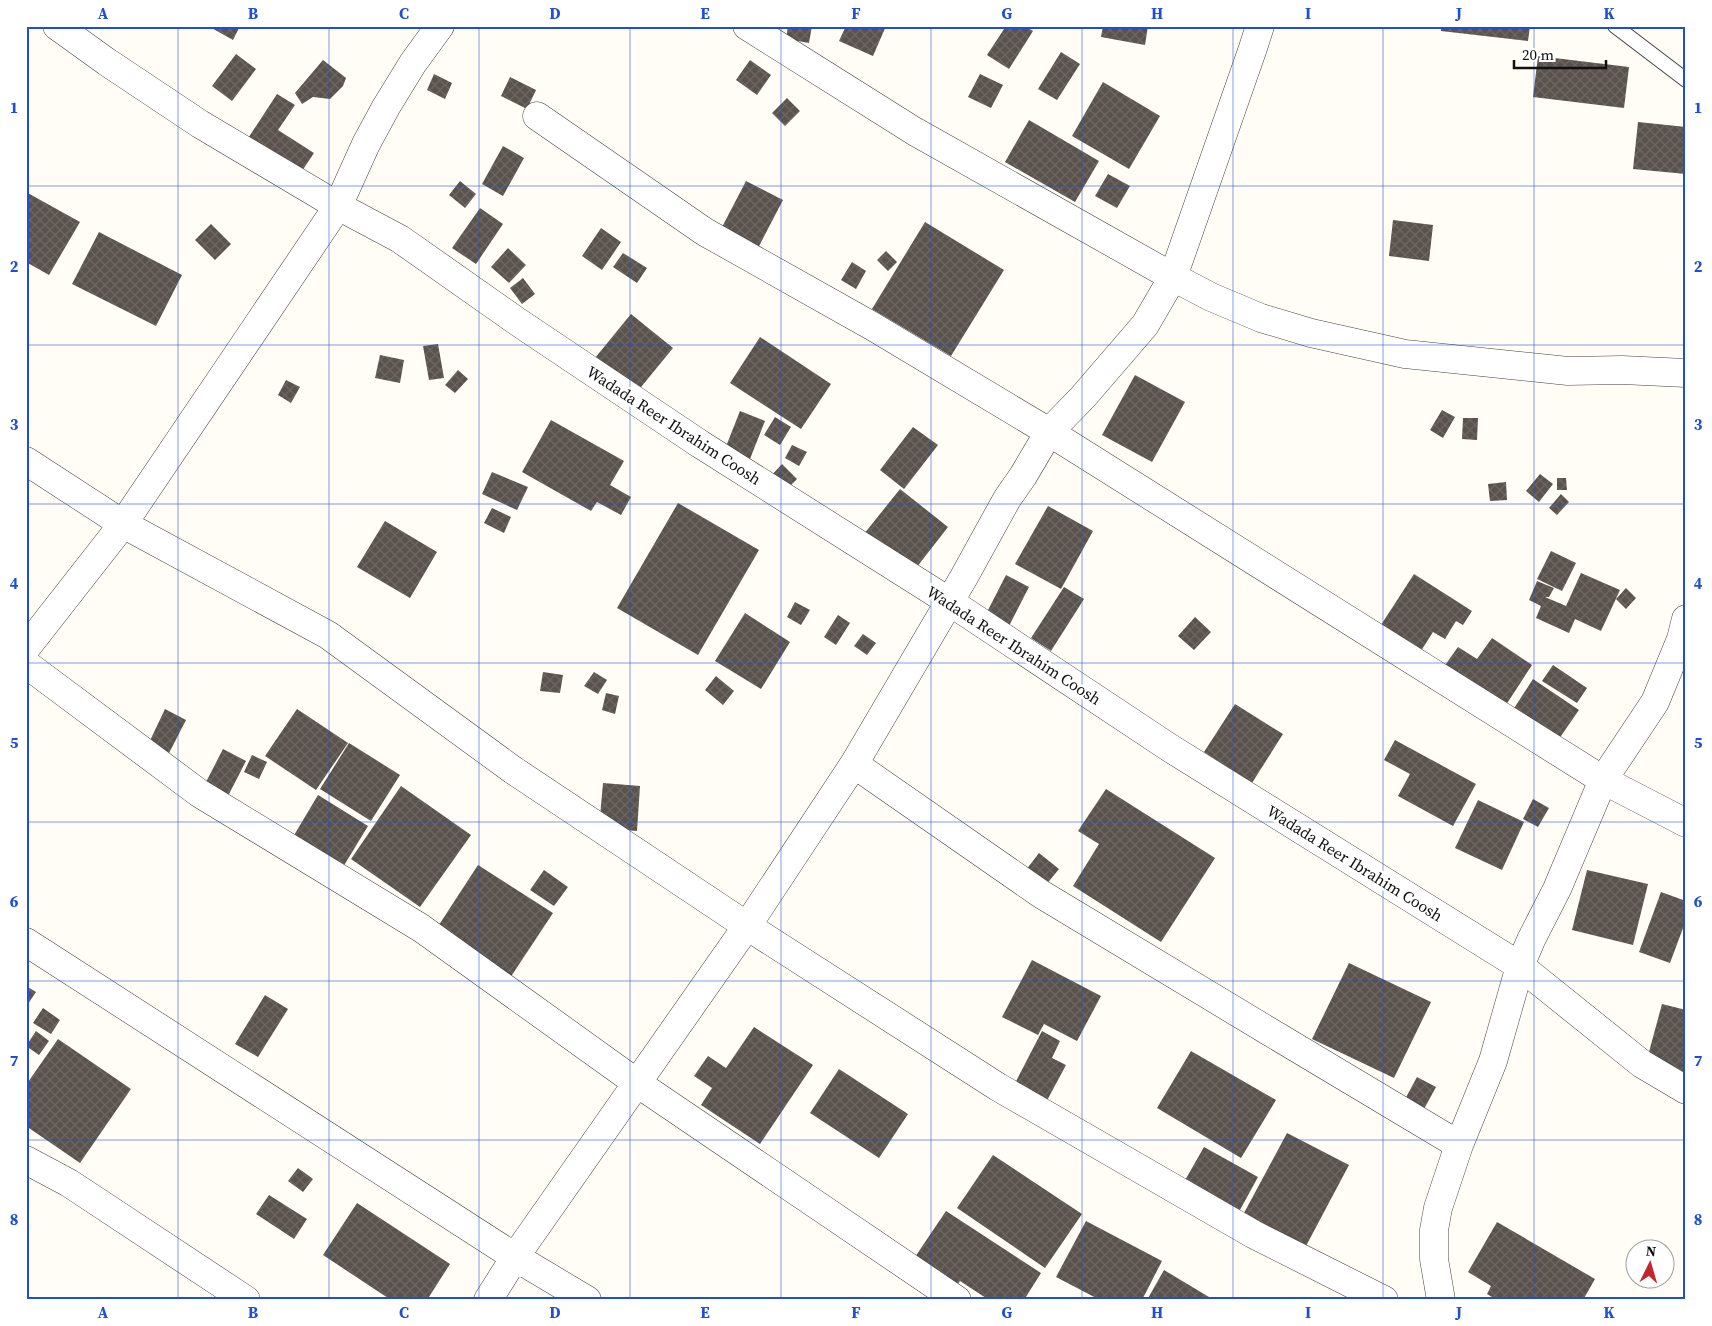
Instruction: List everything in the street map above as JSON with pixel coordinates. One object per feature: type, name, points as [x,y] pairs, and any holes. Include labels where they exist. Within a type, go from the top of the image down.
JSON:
[{"type":"street","name":"Wadada Reer Ibrahim Coosh","points":[[57,26],[200,124],[338,206],[400,239],[518,322],[691,438],[950,602],[1170,748],[1520,966],[1642,1064],[1686,1090]]},
{"type":"street","points":[[747,26],[914,131],[1173,277],[1211,297],[1262,318],[1311,333],[1405,354],[1568,371],[1622,370],[1683,379]]},
{"type":"street","points":[[488,1300],[515,1257],[747,926],[854,764],[950,602],[1007,499],[1048,432],[1083,398],[1145,325],[1173,277],[1254,48],[1260,26]]},
{"type":"street","points":[[26,648],[123,524],[338,206],[366,144],[386,107],[413,62],[437,28]]},
{"type":"street","points":[[537,116],[706,232],[872,326],[1048,432],[1602,780],[1686,823]]},
{"type":"street","points":[[26,461],[123,524],[328,634],[512,770],[747,926],[998,1087],[1253,1234],[1384,1300]]},
{"type":"street","points":[[1441,1300],[1434,1259],[1434,1230],[1438,1208],[1460,1144],[1493,1061],[1520,966],[1557,888],[1602,780],[1655,702],[1681,639],[1686,620]]},
{"type":"street","points":[[26,664],[199,793],[421,928],[637,1083],[957,1300]]},
{"type":"street","points":[[854,764],[1041,894],[1460,1144]]},
{"type":"street","points":[[26,942],[515,1257],[587,1300]]},
{"type":"street","points":[[26,1160],[70,1183],[246,1300]]},
{"type":"lane","points":[[1615,26],[1686,80]]},
{"type":"building","points":[[208,26],[240,26],[233,40]]},
{"type":"building","points":[[788,26],[812,26],[809,43],[786,39]]},
{"type":"building","points":[[846,26],[886,26],[873,56],[839,41]]},
{"type":"building","points":[[1006,26],[1025,26],[1033,31],[1009,69],[987,55]]},
{"type":"building","points":[[1103,26],[1148,26],[1145,45],[1101,37]]},
{"type":"building","points":[[1441,26],[1530,26],[1528,41],[1441,31]]},
{"type":"building","points":[[1061,52],[1080,64],[1057,100],[1038,89]]},
{"type":"building","points":[[236,54],[256,69],[232,101],[212,86]]},
{"type":"building","points":[[1538,56],[1629,67],[1624,108],[1533,97]]},
{"type":"building","points":[[323,60],[346,78],[343,86],[330,99],[313,97],[302,104],[295,93]]},
{"type":"building","points":[[750,60],[771,75],[757,95],[736,80]]},
{"type":"building","points":[[434,74],[452,83],[445,99],[427,90]]},
{"type":"building","points":[[980,74],[1003,85],[991,108],[968,97]]},
{"type":"building","points":[[510,77],[536,90],[527,109],[501,96]]},
{"type":"building","points":[[1103,82],[1160,116],[1129,169],[1072,136]]},
{"type":"building","points":[[277,94],[295,105],[278,130],[314,153],[296,180],[243,146]]},
{"type":"building","points":[[787,98],[800,111],[785,126],[772,113]]},
{"type":"building","points":[[1029,120],[1099,161],[1075,202],[1005,162]]},
{"type":"building","points":[[1638,122],[1686,127],[1686,174],[1633,169]]},
{"type":"building","points":[[503,146],[524,158],[503,196],[482,184]]},
{"type":"building","points":[[1108,174],[1130,186],[1117,208],[1095,196]]},
{"type":"building","points":[[460,181],[476,194],[465,208],[449,195]]},
{"type":"building","points":[[746,181],[783,200],[758,248],[721,229]]},
{"type":"building","points":[[26,192],[80,222],[49,275],[26,262]]},
{"type":"building","points":[[480,208],[503,224],[476,264],[452,248]]},
{"type":"building","points":[[1393,220],[1433,225],[1429,261],[1389,256]]},
{"type":"building","points":[[925,222],[1004,270],[951,356],[872,309]]},
{"type":"building","points":[[211,224],[231,244],[215,260],[195,240]]},
{"type":"building","points":[[601,228],[621,242],[602,270],[582,256]]},
{"type":"building","points":[[99,232],[182,275],[156,326],[72,284]]},
{"type":"building","points":[[508,248],[526,265],[509,283],[491,267]]},
{"type":"building","points":[[886,251],[897,262],[888,271],[877,260]]},
{"type":"building","points":[[623,253],[647,268],[637,283],[613,267]]},
{"type":"building","points":[[852,262],[866,271],[856,289],[841,280]]},
{"type":"building","points":[[523,278],[535,294],[522,304],[510,288]]},
{"type":"building","points":[[631,314],[673,348],[637,392],[595,358]]},
{"type":"building","points":[[760,337],[831,384],[801,429],[730,383]]},
{"type":"building","points":[[438,344],[444,378],[429,380],[423,346]]},
{"type":"building","points":[[380,355],[404,360],[400,383],[375,378]]},
{"type":"building","points":[[458,370],[468,379],[455,393],[445,385]]},
{"type":"building","points":[[1135,375],[1185,402],[1152,462],[1102,435]]},
{"type":"building","points":[[286,380],[300,387],[291,403],[278,395]]},
{"type":"building","points":[[1442,410],[1455,417],[1443,438],[1430,430]]},
{"type":"building","points":[[740,411],[765,421],[748,464],[723,454]]},
{"type":"building","points":[[775,417],[791,427],[780,445],[764,435]]},
{"type":"building","points":[[1463,418],[1478,418],[1477,440],[1462,439]]},
{"type":"building","points":[[551,420],[624,461],[610,485],[631,497],[621,515],[597,502],[591,511],[522,472]]},
{"type":"building","points":[[913,427],[938,445],[904,489],[880,470]]},
{"type":"building","points":[[792,445],[807,452],[799,466],[785,458]]},
{"type":"building","points":[[782,464],[797,479],[785,491],[770,477]]},
{"type":"building","points":[[492,472],[528,487],[517,510],[482,494]]},
{"type":"building","points":[[1540,474],[1553,484],[1539,502],[1526,491]]},
{"type":"building","points":[[1557,478],[1566,478],[1567,490],[1557,490]]},
{"type":"building","points":[[1506,482],[1507,500],[1490,501],[1488,484]]},
{"type":"building","points":[[900,489],[948,527],[913,572],[864,534]]},
{"type":"building","points":[[1561,494],[1569,502],[1557,515],[1549,508]]},
{"type":"building","points":[[678,503],[759,550],[698,655],[617,608]]},
{"type":"building","points":[[1048,506],[1093,531],[1061,589],[1015,564]]},
{"type":"building","points":[[492,508],[511,517],[504,533],[484,523]]},
{"type":"building","points":[[385,521],[437,552],[410,598],[357,567]]},
{"type":"building","points":[[1551,551],[1576,563],[1562,591],[1537,579]]},
{"type":"building","points":[[1581,573],[1620,590],[1601,631],[1575,619],[1569,633],[1536,618],[1541,606],[1529,600],[1537,581],[1554,588],[1549,597],[1545,597],[1566,606]]},
{"type":"building","points":[[1414,574],[1472,611],[1463,625],[1456,621],[1445,639],[1433,632],[1421,651],[1381,625]]},
{"type":"building","points":[[1006,575],[1029,587],[1009,626],[986,614]]},
{"type":"building","points":[[1064,587],[1084,599],[1051,651],[1031,638]]},
{"type":"building","points":[[1626,588],[1636,598],[1626,609],[1616,599]]},
{"type":"building","points":[[795,602],[810,610],[801,625],[787,617]]},
{"type":"building","points":[[745,613],[790,642],[761,689],[715,661]]},
{"type":"building","points":[[838,615],[850,623],[836,645],[824,637]]},
{"type":"building","points":[[1195,617],[1211,632],[1194,650],[1178,636]]},
{"type":"building","points":[[863,634],[876,643],[867,655],[854,646]]},
{"type":"building","points":[[1492,638],[1532,665],[1504,708],[1443,668],[1458,647],[1477,659]]},
{"type":"building","points":[[1553,665],[1587,688],[1577,703],[1542,681]]},
{"type":"building","points":[[543,672],[563,675],[560,693],[540,691]]},
{"type":"building","points":[[594,672],[607,680],[598,694],[584,686]]},
{"type":"building","points":[[716,676],[734,691],[723,705],[705,690]]},
{"type":"building","points":[[1533,679],[1579,710],[1554,746],[1509,716]]},
{"type":"building","points":[[606,693],[619,696],[615,714],[602,710]]},
{"type":"building","points":[[1235,704],[1283,734],[1252,783],[1204,752]]},
{"type":"building","points":[[165,709],[186,720],[166,759],[146,749]]},
{"type":"building","points":[[297,709],[348,743],[316,790],[265,756]]},
{"type":"building","points":[[1395,740],[1476,784],[1453,826],[1398,796],[1410,774],[1384,760]]},
{"type":"building","points":[[349,743],[400,775],[371,821],[320,789]]},
{"type":"building","points":[[223,749],[246,761],[227,798],[204,786]]},
{"type":"building","points":[[252,755],[267,762],[259,779],[244,772]]},
{"type":"building","points":[[603,783],[640,786],[637,831],[599,828]]},
{"type":"building","points":[[401,786],[471,835],[420,907],[351,859]]},
{"type":"building","points":[[1106,789],[1215,858],[1161,942],[1073,886],[1099,844],[1078,831]]},
{"type":"building","points":[[318,795],[368,826],[340,872],[290,842]]},
{"type":"building","points":[[1533,799],[1549,808],[1538,827],[1523,819]]},
{"type":"building","points":[[1478,800],[1524,822],[1502,870],[1455,848]]},
{"type":"building","points":[[1039,853],[1059,869],[1046,885],[1026,870]]},
{"type":"building","points":[[478,865],[553,913],[510,978],[435,931]]},
{"type":"building","points":[[544,870],[568,887],[554,906],[530,890]]},
{"type":"building","points":[[1587,870],[1648,884],[1633,945],[1572,930]]},
{"type":"building","points":[[1661,892],[1686,901],[1686,920],[1670,963],[1639,952]]},
{"type":"building","points":[[1032,960],[1101,996],[1077,1041],[1044,1024],[1038,1035],[1002,1017]]},
{"type":"building","points":[[1349,963],[1431,1002],[1394,1078],[1312,1039]]},
{"type":"building","points":[[26,986],[36,992],[28,1004],[26,1003]]},
{"type":"building","points":[[265,995],[288,1009],[258,1057],[235,1044]]},
{"type":"building","points":[[1662,1004],[1686,1010],[1686,1074],[1646,1063]]},
{"type":"building","points":[[43,1008],[60,1020],[51,1034],[33,1023]]},
{"type":"building","points":[[754,1027],[813,1065],[760,1144],[701,1105],[712,1088],[694,1076],[708,1056],[726,1068]]},
{"type":"building","points":[[36,1031],[49,1041],[39,1055],[26,1046]]},
{"type":"building","points":[[1042,1031],[1060,1041],[1052,1058],[1066,1065],[1043,1108],[1011,1091]]},
{"type":"building","points":[[58,1039],[131,1089],[80,1163],[26,1126],[26,1085]]},
{"type":"building","points":[[1191,1051],[1276,1100],[1241,1158],[1157,1108]]},
{"type":"building","points":[[839,1069],[908,1114],[879,1158],[810,1113]]},
{"type":"building","points":[[1417,1077],[1436,1087],[1423,1111],[1404,1101]]},
{"type":"building","points":[[1287,1133],[1349,1165],[1306,1246],[1244,1213]]},
{"type":"building","points":[[1204,1147],[1258,1177],[1235,1219],[1180,1189]]},
{"type":"building","points":[[993,1155],[1082,1214],[1045,1268],[957,1208]]},
{"type":"building","points":[[298,1168],[313,1179],[303,1192],[288,1181]]},
{"type":"building","points":[[269,1195],[307,1219],[294,1239],[256,1214]]},
{"type":"building","points":[[357,1203],[450,1264],[427,1300],[391,1300],[323,1255]]},
{"type":"building","points":[[946,1211],[1041,1273],[1024,1300],[989,1300],[960,1281],[957,1285],[915,1257]]},
{"type":"building","points":[[1086,1221],[1162,1261],[1142,1300],[1100,1300],[1056,1277]]},
{"type":"building","points":[[1497,1222],[1595,1279],[1583,1300],[1497,1300],[1487,1294],[1491,1286],[1468,1272]]},
{"type":"building","points":[[1164,1270],[1214,1300],[1147,1300]]}]
